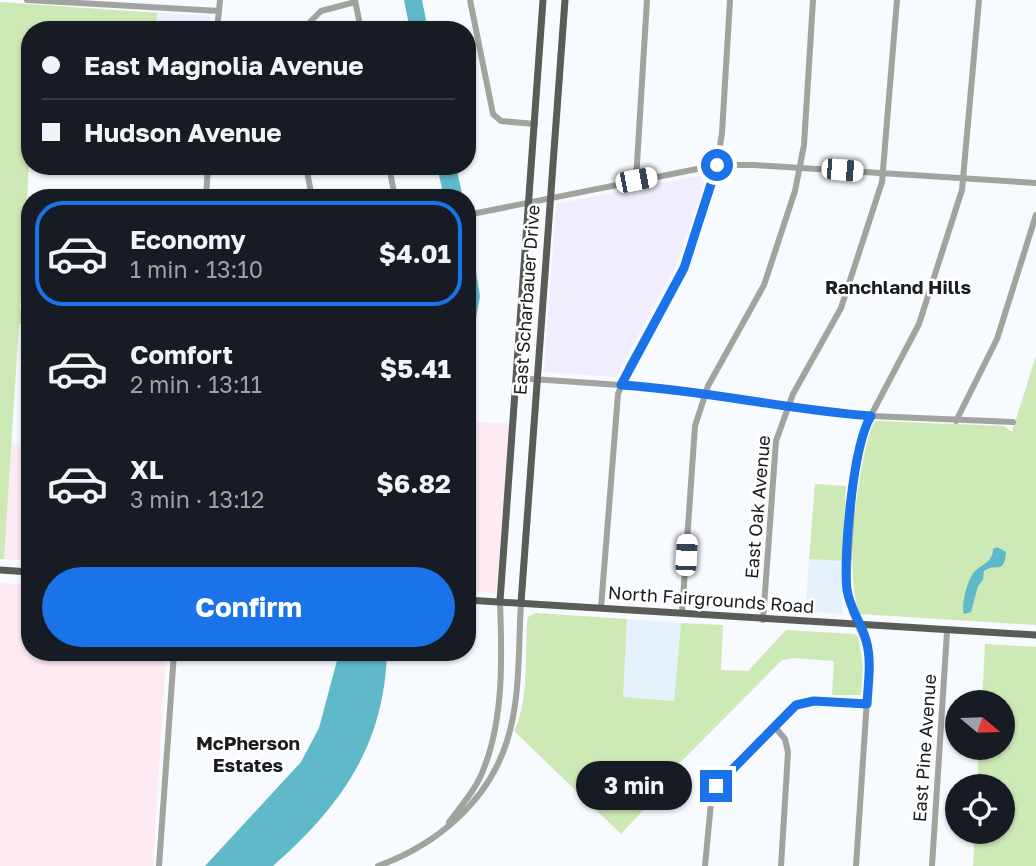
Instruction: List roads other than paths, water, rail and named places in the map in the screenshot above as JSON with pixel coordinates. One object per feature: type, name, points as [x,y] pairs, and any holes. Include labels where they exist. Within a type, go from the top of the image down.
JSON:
[{"type":"main road","name":"East Scharbauer Drive","points":[[500,601],[543,0]]},
{"type":"main road","name":"East Scharbauer Drive","points":[[520,603],[565,0]]},
{"type":"main road","points":[[0,570],[21,571]]},
{"type":"main road","name":"North Fairgrounds Road","points":[[476,600],[947,632],[1036,635]]},
{"type":"street","points":[[27,0],[219,11]]},
{"type":"street","points":[[218,21],[220,0]]},
{"type":"street","points":[[470,0],[474,21]]},
{"type":"street","points":[[636,180],[647,0]]},
{"type":"street","points":[[601,608],[614,415],[621,385],[684,268],[717,165],[730,0]]},
{"type":"street","points":[[682,613],[693,440],[705,393],[764,285],[800,168],[813,0]]},
{"type":"street","name":"East Oak Avenue","points":[[763,620],[774,454],[787,407],[841,308],[883,173],[897,0]]},
{"type":"street","points":[[856,866],[869,655],[860,625],[852,610],[847,576],[855,462],[871,416],[919,324],[964,179],[979,0]]},
{"type":"street","points":[[311,21],[321,11],[355,1],[359,21]]},
{"type":"street","points":[[476,28],[494,114],[501,121],[535,124]]},
{"type":"street","points":[[476,214],[717,165],[1036,183]]},
{"type":"street","points":[[956,421],[997,339],[1036,215]]},
{"type":"street","points":[[517,378],[705,393],[787,407],[871,416],[1013,422]]},
{"type":"street","points":[[442,832],[474,790],[485,767],[493,735],[499,684],[500,601]]},
{"type":"street","points":[[378,866],[407,855],[442,832],[481,792],[507,742],[515,701],[520,603]]},
{"type":"street","name":"East Pine Avenue","points":[[932,866],[947,632]]},
{"type":"street","points":[[159,866],[173,661]]},
{"type":"street","points":[[705,866],[712,792],[792,708],[802,703],[820,701],[867,704]]},
{"type":"street","points":[[774,726],[785,738],[788,752],[781,866]]},
{"type":"water","points":[[404,0],[422,0],[426,21],[408,21]]},
{"type":"water","points":[[439,175],[458,175],[461,189],[442,189]]},
{"type":"water","points":[[476,272],[480,296],[476,318]]},
{"type":"water","points":[[997,547],[1006,552],[1004,564],[984,571],[971,612],[964,614],[966,588],[970,579],[975,571],[991,558],[993,549]]},
{"type":"water","points":[[337,661],[386,661],[384,686],[368,745],[338,797],[319,820],[273,866],[205,866],[301,762],[319,728]]},
{"type":"district","name":"Ranchland Hills","points":[[898,287]]},
{"type":"district","name":"McPherson Estates","points":[[248,754]]}]
